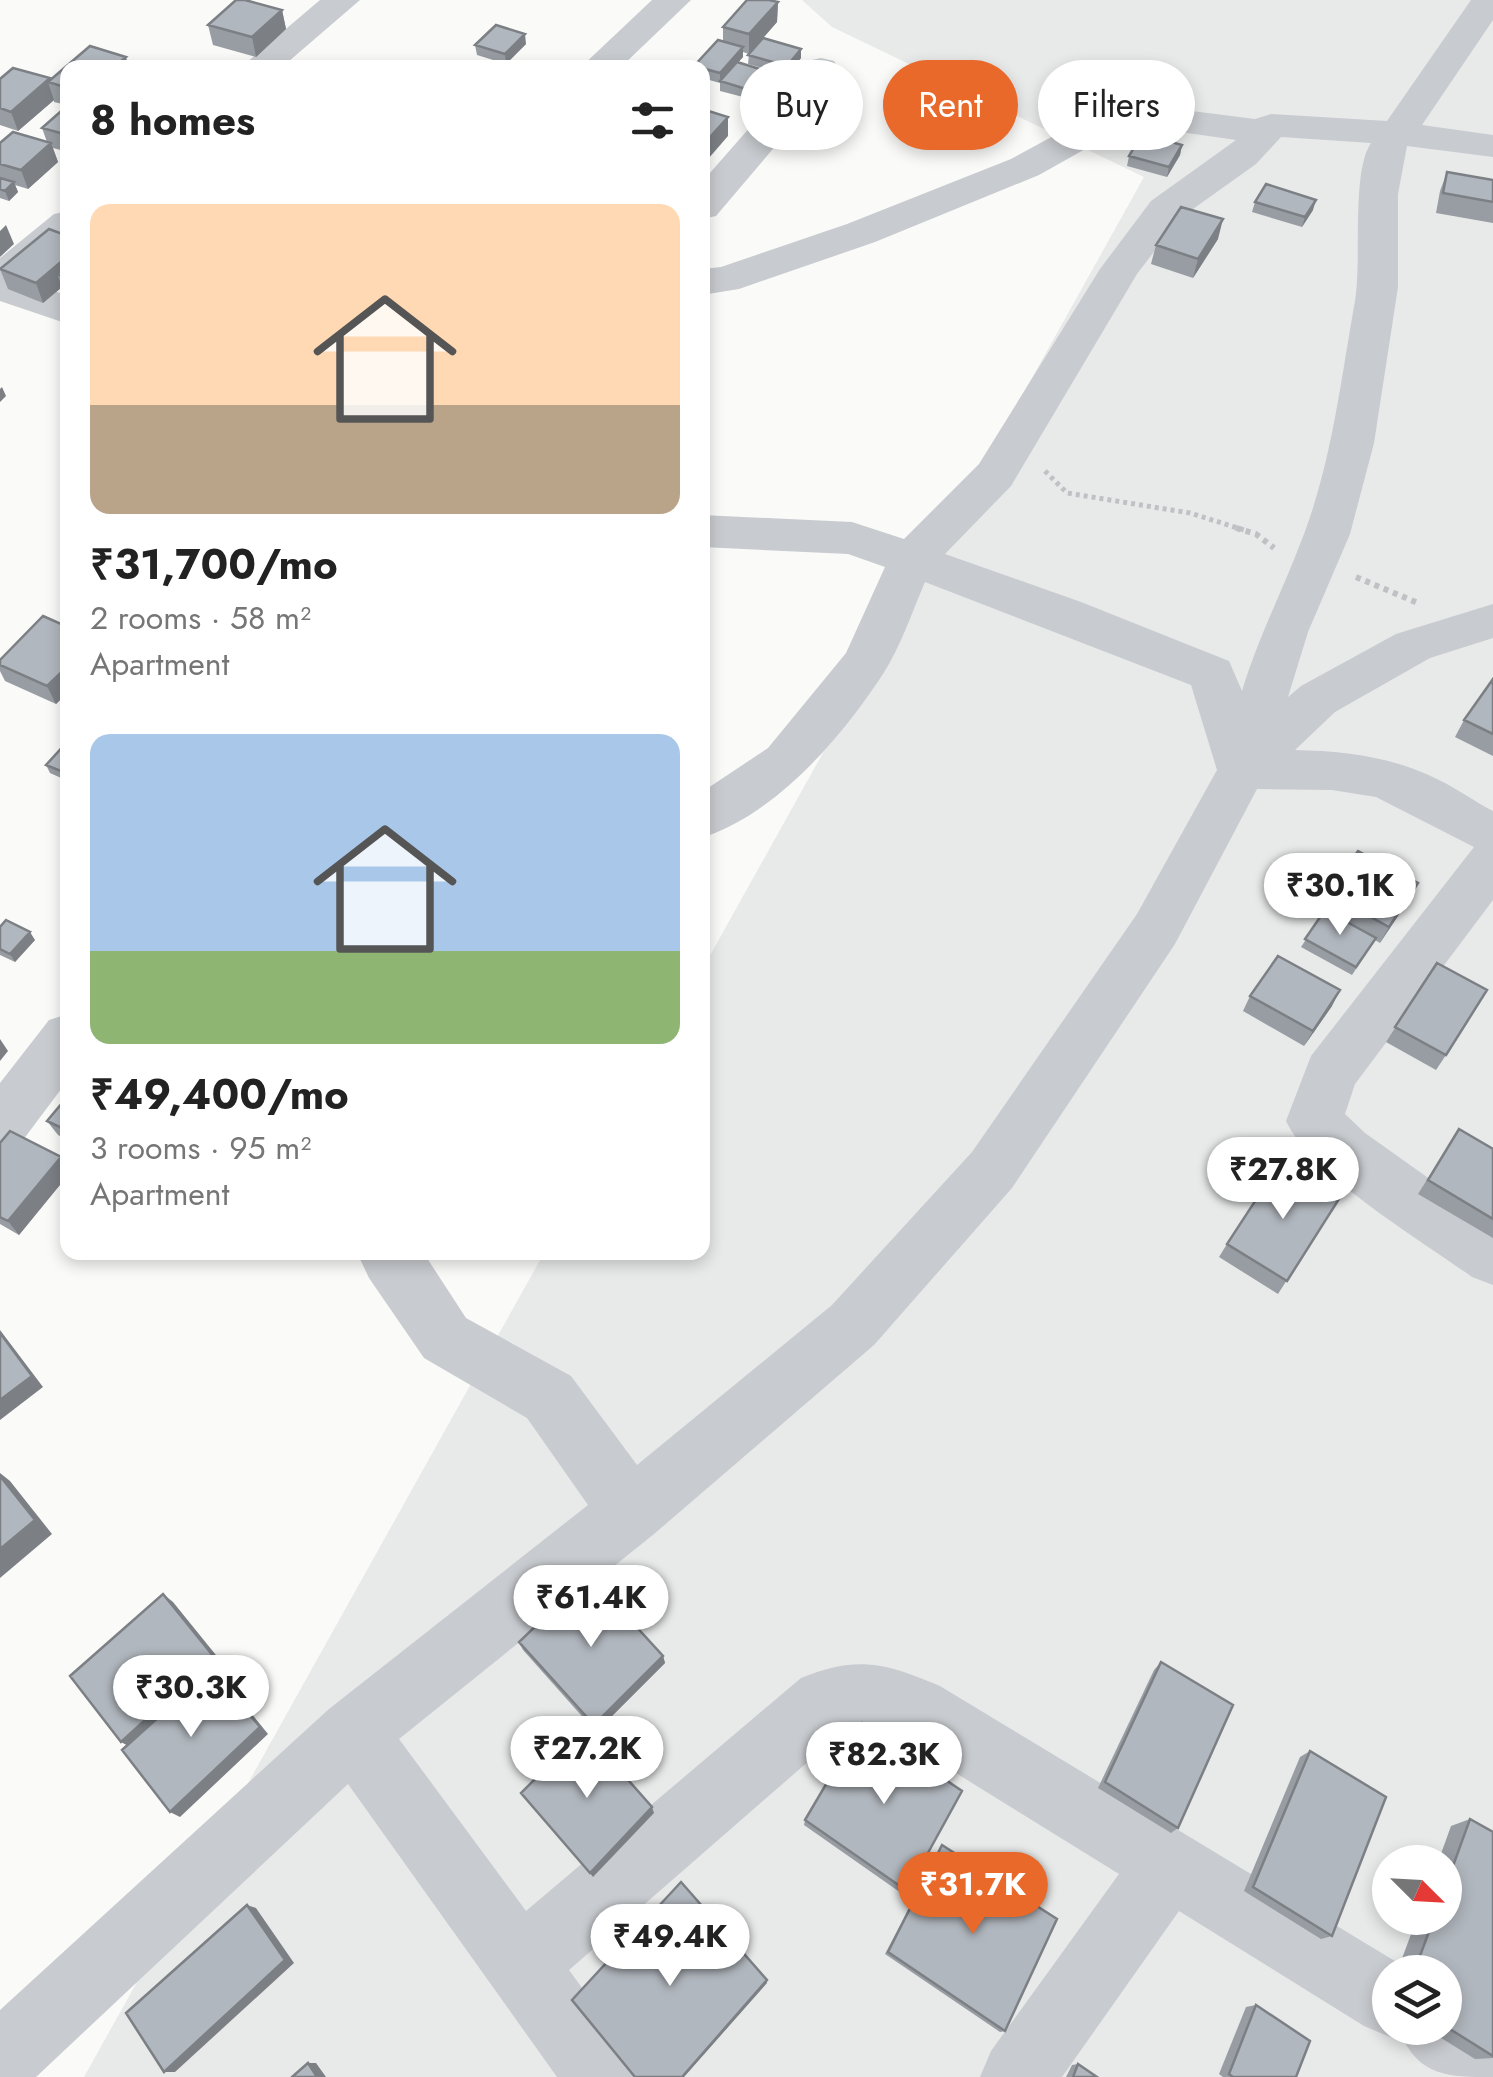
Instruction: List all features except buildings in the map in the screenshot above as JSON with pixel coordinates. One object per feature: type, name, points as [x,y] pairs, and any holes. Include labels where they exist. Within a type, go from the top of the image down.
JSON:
[{"type":"street","points":[[287,0],[335,6]]},
{"type":"street","points":[[607,60],[673,0]]},
{"type":"street","points":[[0,2060],[353,1733],[631,1511],[853,1325],[992,1170],[1156,930],[1242,770],[1284,632],[1328,534],[1352,443],[1378,288],[1378,194],[1384,152],[1490,0]]},
{"type":"street","points":[[268,60],[335,6]]},
{"type":"street","points":[[710,281],[725,280],[862,233],[1026,166],[1092,130],[1160,118],[1265,132]]},
{"type":"street","points":[[710,813],[786,762],[866,662],[911,560],[995,475],[1120,269],[1165,210],[1242,156],[1271,125],[1398,132],[1493,146]]},
{"type":"street","points":[[710,197],[751,150]]},
{"type":"street","points":[[60,229],[0,282],[60,308]]},
{"type":"street","points":[[710,532],[852,538],[1064,614],[1212,674],[1242,770]]},
{"type":"street","points":[[1242,770],[1318,700],[1413,646],[1493,621]]},
{"type":"street","points":[[1242,770],[1342,770],[1416,790],[1475,827],[1493,833]]},
{"type":"street","points":[[1493,861],[1331,1073],[1314,1121],[1345,1151],[1493,1258]]},
{"type":"street","points":[[0,1126],[60,1047]]},
{"type":"street","points":[[391,1260],[445,1338],[549,1396],[631,1511]]},
{"type":"street","points":[[520,1964],[825,1702],[864,1695],[916,1710],[1372,1989]]},
{"type":"street","points":[[353,1733],[602,2077]]},
{"type":"street","points":[[1017,2077],[1169,1865]]},
{"type":"street","points":[[1462,2044],[1493,2063]]},
{"type":"path","points":[[1024,424],[1045,470],[1067,493],[1190,513],[1256,534],[1280,553],[1417,602],[1493,621]]},
{"type":"shaded area","points":[[802,0],[1493,0],[1493,2077],[84,2077],[540,1260],[710,1260],[710,955],[1144,177],[1088,150],[1195,150],[1195,60],[1038,60],[1038,126],[1018,116],[1018,60],[901,60],[832,27]]}]
